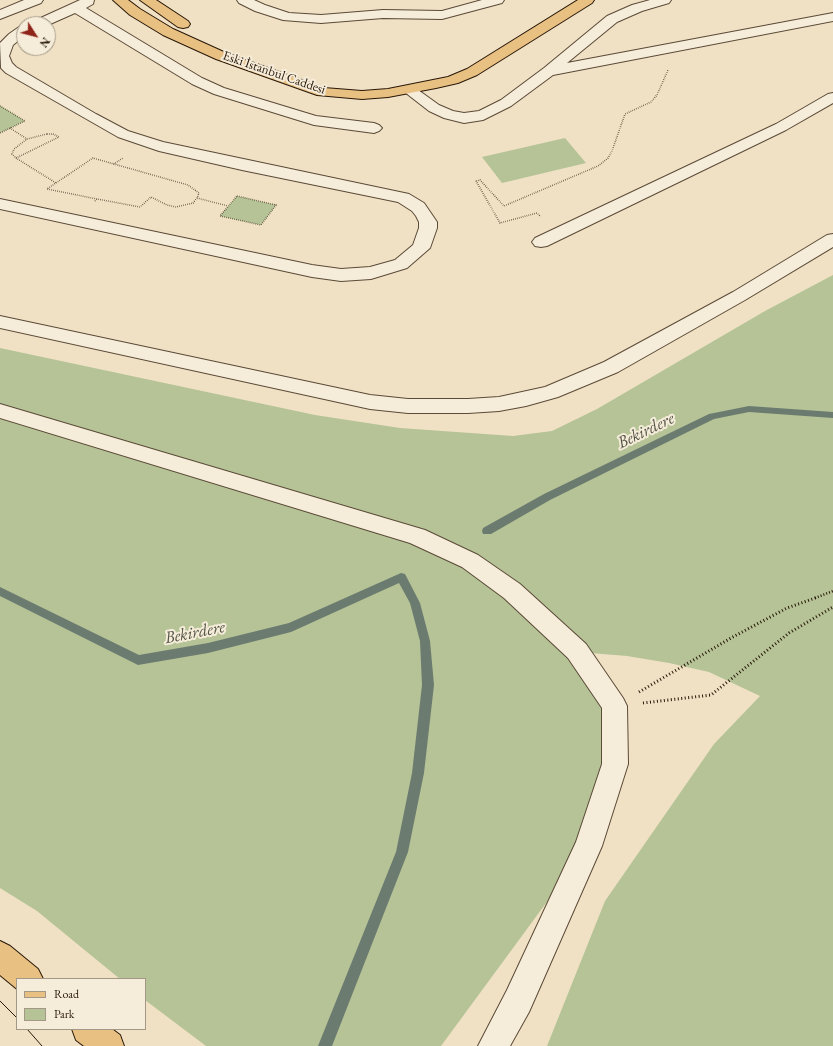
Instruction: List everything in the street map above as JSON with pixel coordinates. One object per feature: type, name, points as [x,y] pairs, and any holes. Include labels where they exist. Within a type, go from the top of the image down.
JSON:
[{"type":"main road","name":"Eski İstanbul Caddesi","points":[[120,0],[151,22],[188,42],[309,88],[328,92],[362,95],[409,90],[453,80],[472,72],[587,0]]},
{"type":"main road","name":"Eski İstanbul Caddesi","points":[[147,0],[177,21],[210,36]]},
{"type":"main road","name":"Eski İstanbul Caddesi","points":[[246,50],[310,74],[342,83],[376,83],[396,80],[423,75],[458,64]]},
{"type":"main road","points":[[0,956],[27,978]]},
{"type":"main road","points":[[88,1030],[109,1046]]},
{"type":"street","points":[[0,15],[36,0]]},
{"type":"street","points":[[56,17],[76,8],[88,0]]},
{"type":"street","points":[[244,0],[274,13],[302,19],[341,18],[383,14],[442,15],[497,0]]},
{"type":"street","points":[[409,90],[440,112],[449,115],[472,117],[483,115],[494,111],[549,71],[612,19],[637,8],[664,0]]},
{"type":"street","points":[[415,15],[421,5],[429,1]]},
{"type":"street","points":[[76,8],[197,80],[219,91],[314,120],[374,128]]},
{"type":"street","points":[[549,71],[833,17]]},
{"type":"street","points":[[0,204],[312,271],[341,275],[371,273],[401,264],[421,248],[428,228],[428,222],[424,214],[418,207],[403,198],[242,165],[145,142],[123,134],[11,70],[6,65],[2,56],[7,43],[16,35]]},
{"type":"street","points":[[541,242],[781,127],[833,97]]},
{"type":"street","points":[[0,322],[370,402],[408,406],[468,406],[499,404],[526,400],[550,392],[611,367],[739,296],[833,239]]},
{"type":"street","points":[[0,411],[417,536],[470,561],[512,591],[577,652],[614,706],[614,764],[588,846],[518,1001],[493,1046]]},
{"type":"path","points":[[537,213],[500,223],[476,181],[480,180],[504,206],[598,166],[608,158],[612,151],[625,114],[644,107],[657,95],[679,46]]},
{"type":"path","points":[[0,106],[25,121],[0,133]]},
{"type":"path","points":[[10,128],[27,139]]},
{"type":"path","points":[[16,158],[59,137],[53,134],[47,134],[27,139],[14,149],[12,154],[16,158],[56,183]]},
{"type":"path","points":[[114,164],[145,142]]},
{"type":"path","points":[[93,158],[188,185],[199,193],[197,198],[190,204],[176,207],[167,205],[151,197],[140,207],[47,189],[56,183],[93,158]]},
{"type":"path","points":[[237,196],[276,205],[261,225],[220,216],[228,206],[237,196]]},
{"type":"path","points":[[197,198],[228,206]]},
{"type":"path","points":[[78,221],[97,199]]},
{"type":"path","points":[[614,706],[731,638],[787,608],[833,591]]},
{"type":"path","points":[[614,706],[711,695],[789,633],[833,607]]},
{"type":"green space","points":[[1,106],[25,121],[0,133]]},
{"type":"green space","points":[[565,138],[586,163],[502,183],[482,157]]},
{"type":"green space","points":[[237,196],[276,205],[261,225],[220,216]]},
{"type":"green space","points":[[833,275],[833,1046],[547,1046],[605,901],[714,744],[760,696],[709,672],[669,663],[627,656],[578,652],[614,706],[588,846],[441,1046],[206,1046],[146,1001],[146,978],[119,978],[37,911],[0,888],[0,348],[315,415],[400,428],[513,436],[552,431],[597,409],[765,311]]},
{"type":"waterway","name":"Bekirdere","points":[[487,531],[547,497],[712,416],[749,409],[833,415]]},
{"type":"waterway","points":[[0,591],[138,660],[208,648],[291,627],[401,577],[415,603],[425,641],[428,685],[418,773],[402,852],[325,1046]]},
{"type":"tram line","points":[[0,1001],[16,1017]]},
{"type":"tram line","points":[[28,1030],[42,1046]]}]
